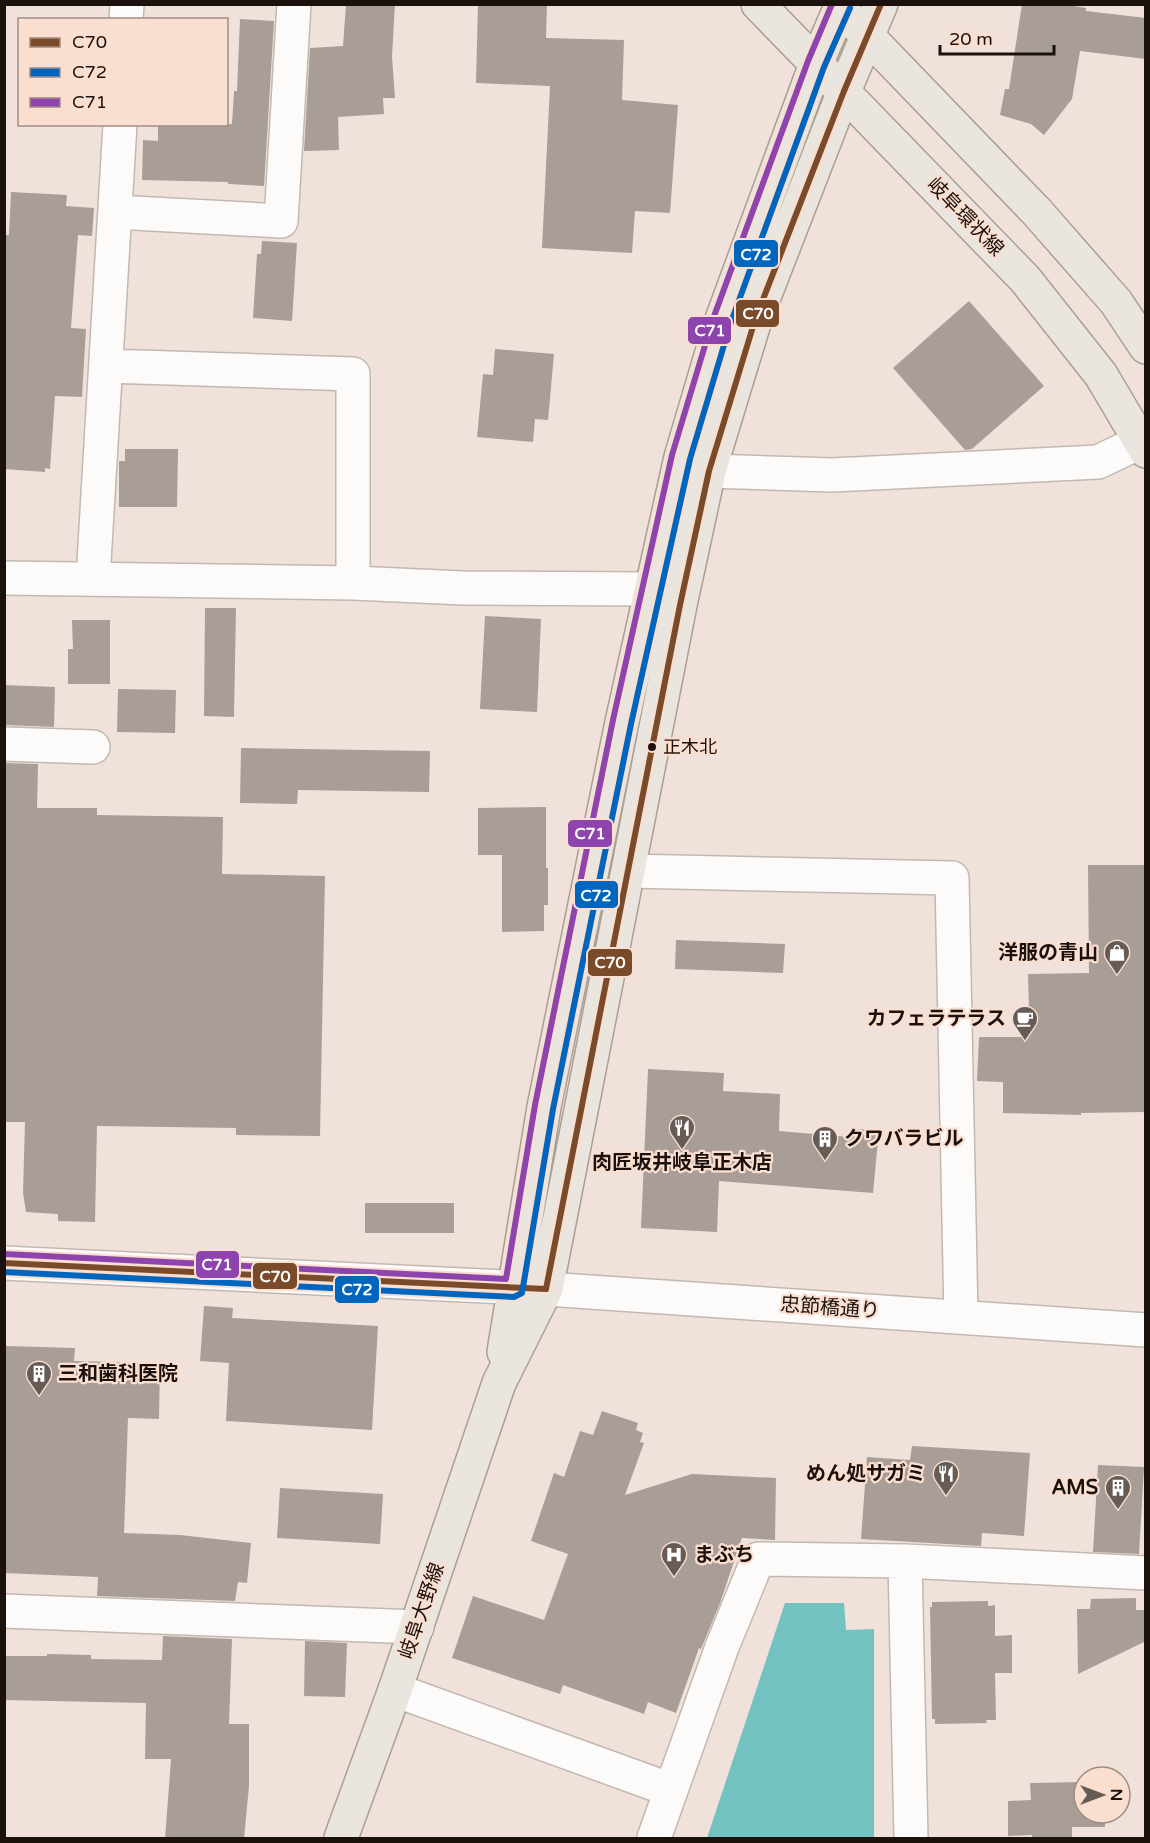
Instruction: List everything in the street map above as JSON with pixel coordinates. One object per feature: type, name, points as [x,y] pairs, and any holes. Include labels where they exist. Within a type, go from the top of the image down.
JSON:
[{"type":"main road","name":"岐阜環状線","points":[[758,4],[1025,279],[1101,375],[1143,446]]},
{"type":"main road","name":"岐阜大野線","points":[[341,1839],[417,1627],[499,1383],[546,1289],[680,605],[709,471],[755,320],[880,4]]},
{"type":"main road","name":"岐阜大野線","points":[[499,1383],[546,1096],[622,722],[681,457],[721,322],[816,64],[840,6]]},
{"type":"main road","points":[[840,6],[1037,212],[1116,302],[1146,347]]},
{"type":"street","points":[[115,212],[281,220],[294,4]]},
{"type":"street","points":[[93,579],[120,126]]},
{"type":"street","points":[[105,366],[353,374],[353,583]]},
{"type":"street","points":[[709,471],[832,475],[1098,462],[1143,446]]},
{"type":"street","points":[[4,578],[353,583],[463,588],[652,589]]},
{"type":"street","points":[[4,744],[93,747]]},
{"type":"street","points":[[629,871],[952,878],[961,1317]]},
{"type":"street","name":"忠節橋通り","points":[[4,1263],[546,1289],[1146,1330]]},
{"type":"street","points":[[654,1839],[722,1647],[758,1559],[905,1561],[1146,1572]]},
{"type":"street","points":[[905,1561],[911,1839]]},
{"type":"street","points":[[4,1611],[417,1627]]},
{"type":"street","points":[[395,1690],[671,1790]]},
{"type":"water","points":[[785,1603],[844,1603],[846,1630],[874,1629],[874,1838],[707,1838]]},
{"type":"building","points":[[346,4],[395,4],[392,57],[395,98],[383,98],[384,114],[338,117],[339,150],[304,151],[310,48],[343,46]]},
{"type":"building","points":[[478,4],[547,4],[546,38],[624,40],[622,100],[678,105],[670,213],[635,211],[632,253],[542,248],[550,86],[476,83]]},
{"type":"building","points":[[1022,4],[1063,4],[1086,8],[1086,11],[1146,18],[1146,59],[1080,51],[1072,99],[1044,135],[1031,124],[1000,115],[1005,89],[1009,89]]},
{"type":"building","points":[[240,19],[274,21],[264,186],[228,184],[228,182],[142,180],[143,140],[158,141],[158,126],[228,126],[232,124],[234,91],[237,91]]},
{"type":"building","points":[[11,192],[67,195],[66,206],[94,208],[92,236],[78,235],[71,328],[86,329],[82,397],[55,396],[50,469],[45,468],[45,472],[4,469],[4,235],[9,235]]},
{"type":"building","points":[[262,241],[297,243],[292,321],[253,318],[257,254],[261,254]]},
{"type":"building","points":[[969,301],[1044,386],[972,449],[965,450],[893,368]]},
{"type":"building","points":[[495,349],[554,354],[548,420],[535,419],[533,442],[477,437],[483,374],[493,375]]},
{"type":"building","points":[[125,449],[178,449],[177,507],[119,507],[119,461],[125,461]]},
{"type":"building","points":[[205,608],[236,608],[234,717],[204,716]]},
{"type":"building","points":[[485,616],[541,619],[537,712],[480,709]]},
{"type":"building","points":[[72,620],[110,620],[110,684],[68,684],[68,649],[73,649]]},
{"type":"building","points":[[4,685],[55,687],[54,727],[4,725]]},
{"type":"building","points":[[118,689],[176,690],[175,733],[117,732]]},
{"type":"building","points":[[241,748],[430,751],[429,792],[298,790],[297,804],[240,803]]},
{"type":"building","points":[[4,763],[38,764],[37,808],[97,808],[97,815],[223,817],[222,874],[325,876],[320,1136],[236,1135],[236,1128],[97,1126],[95,1222],[58,1221],[58,1214],[26,1212],[23,1193],[25,1122],[4,1122]]},
{"type":"building","points":[[546,807],[548,905],[544,905],[544,931],[502,932],[502,855],[478,855],[478,808]]},
{"type":"building","points":[[1088,865],[1146,865],[1146,1112],[1081,1113],[1081,1115],[1003,1113],[1003,1082],[977,1081],[979,1037],[1024,1037],[1023,1009],[1029,1009],[1028,974],[1089,973]]},
{"type":"building","points":[[676,940],[785,944],[783,973],[675,969]]},
{"type":"building","points":[[648,1069],[724,1073],[723,1091],[780,1094],[779,1131],[849,1137],[850,1129],[879,1130],[873,1193],[719,1181],[717,1232],[641,1228]]},
{"type":"building","points":[[365,1203],[454,1203],[454,1233],[365,1233]]},
{"type":"building","points":[[204,1306],[233,1308],[232,1318],[378,1326],[372,1430],[226,1421],[229,1363],[200,1361]]},
{"type":"building","points":[[6,1346],[75,1348],[74,1361],[160,1363],[159,1419],[128,1418],[124,1533],[180,1535],[251,1543],[247,1583],[238,1582],[235,1601],[97,1596],[98,1577],[4,1573]]},
{"type":"building","points":[[602,1411],[638,1423],[636,1430],[643,1433],[640,1442],[644,1443],[625,1495],[692,1474],[776,1478],[775,1540],[742,1538],[720,1603],[701,1649],[699,1648],[676,1713],[648,1702],[644,1714],[563,1685],[560,1694],[452,1658],[473,1596],[544,1620],[568,1554],[531,1541],[554,1473],[564,1477],[580,1431],[593,1435]]},
{"type":"building","name":"めん処サガミ","points":[[912,1446],[1030,1453],[1024,1536],[982,1533],[981,1546],[861,1539],[867,1457],[910,1460]]},
{"type":"building","name":"AMS","points":[[1098,1465],[1144,1467],[1139,1554],[1093,1552]]},
{"type":"building","points":[[280,1488],[383,1494],[380,1544],[277,1538]]},
{"type":"building","points":[[1136,1598],[1136,1610],[1146,1610],[1146,1641],[1078,1674],[1077,1609],[1090,1609],[1091,1599]]},
{"type":"building","points":[[988,1601],[988,1606],[995,1605],[995,1636],[1012,1635],[1012,1673],[995,1673],[996,1720],[986,1720],[987,1723],[935,1724],[935,1719],[932,1719],[930,1607],[932,1607],[932,1602]]},
{"type":"building","points":[[163,1636],[232,1639],[229,1724],[249,1724],[249,1786],[244,1839],[165,1839],[171,1759],[145,1759],[146,1703],[4,1700],[4,1656],[91,1655],[91,1659],[162,1660]]},
{"type":"building","points":[[305,1641],[347,1643],[345,1697],[304,1696]]},
{"type":"building","points":[[1072,1782],[1072,1825],[1105,1825],[1105,1827],[1072,1827],[1072,1839],[1032,1839],[1032,1835],[1008,1836],[1008,1801],[1031,1800],[1030,1783]]},
{"type":"transit line","name":"C71","points":[[4,1254],[506,1279],[535,1105],[613,720],[672,455],[713,319],[808,61],[832,4]]},
{"type":"transit line","name":"C70","points":[[546,1289],[680,605],[709,471],[755,320],[844,91],[881,4]]},
{"type":"transit line","name":"C72","points":[[4,1272],[514,1297],[522,1293],[553,1109],[631,724],[690,459],[730,325],[824,67],[850,8]]},
{"type":"transit line","name":"C70","points":[[4,1263],[546,1289]]},
{"type":"place","name":"正木北","points":[[652,747]]},
{"type":"place","name":"洋服の青山","points":[[1117,976]]},
{"type":"place","name":"カフェラテラス","points":[[1025,1042]]},
{"type":"place","name":"肉匠坂井岐阜正木店","points":[[682,1151]]},
{"type":"place","name":"クワバラビル","points":[[825,1162]]},
{"type":"place","name":"三和歯科医院","points":[[39,1397]]},
{"type":"place","name":"めん処サガミ","points":[[946,1497]]},
{"type":"place","name":"AMS","points":[[1118,1511]]},
{"type":"place","name":"まぶち","points":[[674,1578]]}]
